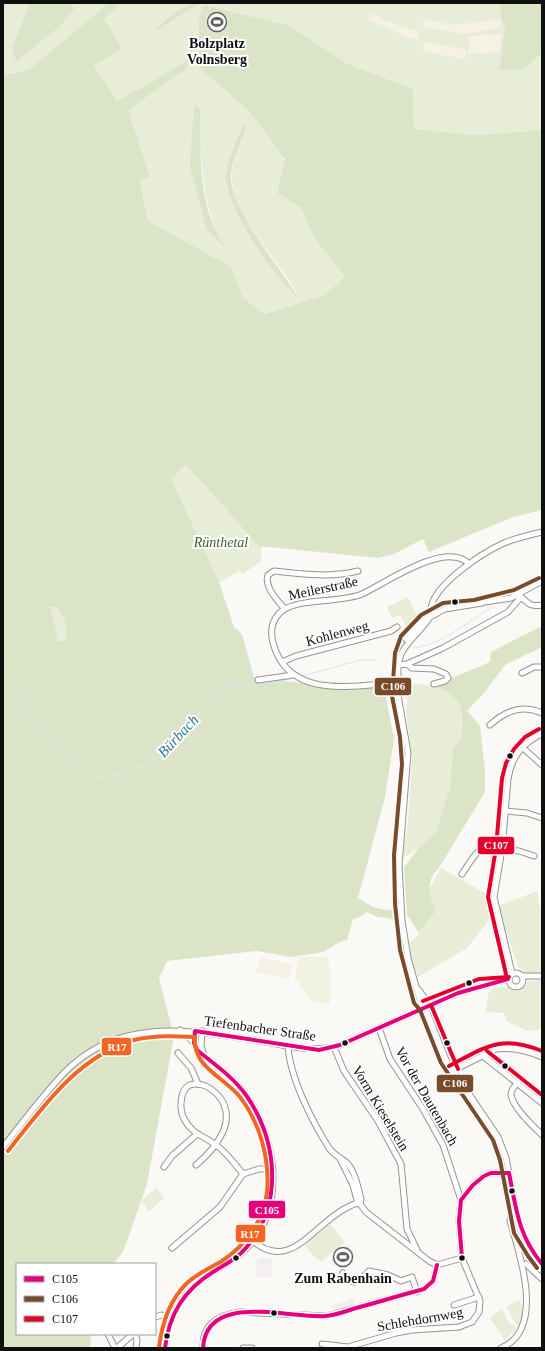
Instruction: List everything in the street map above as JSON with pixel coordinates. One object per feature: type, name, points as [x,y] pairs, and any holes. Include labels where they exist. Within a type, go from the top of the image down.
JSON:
[{"type":"street","points":[[435,614],[431,610],[431,603],[440,590],[469,564],[486,552],[505,542],[542,532]]},
{"type":"street","name":"Meilerstraße","points":[[399,686],[326,687],[309,683],[293,675],[275,651],[271,632],[274,622],[285,609],[298,605],[340,600],[360,595],[414,567],[441,558],[460,557],[469,564]]},
{"type":"street","points":[[285,609],[270,589],[267,582],[268,574],[271,572],[274,571],[325,576],[344,575],[358,571]]},
{"type":"street","points":[[542,582],[520,595],[452,609],[445,609],[424,620],[414,628],[406,639],[405,646],[400,655],[399,665],[399,686],[408,744],[408,764],[400,856],[400,892],[405,944],[417,988],[425,1000],[425,1007],[452,1071],[498,1137],[504,1151],[520,1231],[533,1253],[542,1264]]},
{"type":"street","points":[[520,595],[528,604],[533,606],[542,605]]},
{"type":"street","points":[[399,665],[407,664],[443,648],[508,612],[520,595]]},
{"type":"street","name":"Kohlenweg","points":[[282,662],[296,656],[391,631],[397,627]]},
{"type":"street","points":[[407,664],[412,668],[434,669],[446,674],[448,678],[445,681],[434,684]]},
{"type":"street","points":[[522,673],[534,667],[542,667]]},
{"type":"street","points":[[258,680],[293,675]]},
{"type":"street","points":[[490,725],[502,715],[516,710],[527,709],[542,713]]},
{"type":"street","points":[[542,734],[533,738],[517,752],[509,770],[502,849],[494,897],[514,973],[523,978],[542,976]]},
{"type":"street","points":[[522,747],[542,765]]},
{"type":"street","points":[[505,811],[527,813],[542,818]]},
{"type":"street","points":[[462,874],[483,846],[491,841],[503,840]]},
{"type":"street","points":[[502,849],[519,851],[534,856]]},
{"type":"street","points":[[514,973],[509,981],[512,987],[521,985],[523,978]]},
{"type":"street","name":"Tiefenbacher Straße","points":[[3,1147],[48,1091],[74,1064],[95,1050],[132,1034],[160,1030],[195,1031],[319,1050],[334,1047],[458,993],[489,984],[509,981]]},
{"type":"street","name":"Vor der Dautenbach","points":[[379,1028],[390,1059],[423,1109],[443,1145],[460,1200]]},
{"type":"street","points":[[165,1348],[171,1318],[187,1291],[200,1280],[232,1262],[253,1241],[263,1224],[273,1192],[273,1169],[266,1135],[254,1108],[237,1084],[197,1050],[194,1043],[186,1034],[179,1030]]},
{"type":"street","points":[[194,1043],[195,1031]]},
{"type":"street","points":[[202,1032],[201,1046],[205,1056]]},
{"type":"street","points":[[288,1046],[292,1066],[306,1103],[330,1150],[340,1159],[360,1203],[372,1218],[429,1261],[437,1265],[462,1258]]},
{"type":"street","name":"Vorm Kieselstein","points":[[334,1047],[344,1071],[378,1121],[401,1164],[407,1229],[418,1252]]},
{"type":"street","points":[[452,1071],[490,1051],[503,1048],[529,1052],[542,1057]]},
{"type":"street","points":[[178,1053],[191,1068],[198,1084]]},
{"type":"street","points":[[483,1056],[542,1103]]},
{"type":"street","points":[[518,1083],[512,1089],[511,1094],[513,1100],[520,1111],[542,1135]]},
{"type":"street","points":[[196,1165],[217,1145],[226,1122],[225,1108],[216,1094],[206,1086],[192,1084],[185,1090],[181,1106],[184,1120],[196,1135],[217,1145],[226,1153],[243,1174]]},
{"type":"street","points":[[164,1167],[172,1156],[196,1135]]},
{"type":"street","points":[[172,1248],[220,1207],[243,1174],[259,1169],[273,1169]]},
{"type":"street","points":[[460,1200],[484,1176],[491,1173],[509,1173]]},
{"type":"street","name":"Schlehdornweg","points":[[322,1344],[348,1347],[412,1330],[466,1325],[472,1322],[479,1312],[480,1297],[462,1258],[458,1222],[460,1200]]},
{"type":"street","points":[[253,1241],[268,1252],[284,1252],[300,1243],[339,1212],[360,1203]]},
{"type":"street","points":[[501,1348],[508,1347],[523,1334],[529,1320],[531,1310],[530,1285],[525,1264],[510,1221],[511,1215],[516,1212]]},
{"type":"street","points":[[525,1264],[542,1279]]},
{"type":"street","points":[[203,1348],[205,1332],[210,1324],[218,1317],[240,1312],[327,1316],[424,1289],[432,1281],[437,1265]]},
{"type":"street","points":[[343,1273],[349,1280],[354,1282],[369,1271],[388,1275],[401,1281],[412,1277],[417,1292]]},
{"type":"street","name":"Schlehdornweg","points":[[454,1305],[480,1297]]},
{"type":"street","points":[[156,1317],[162,1315],[171,1318]]},
{"type":"street","points":[[109,1335],[116,1348],[133,1335]]},
{"type":"street","points":[[134,1335],[137,1340],[136,1348]]},
{"type":"street","points":[[244,1348],[252,1348]]},
{"type":"shaded area","points":[[372,13],[384,20],[418,32],[420,41],[369,20]]},
{"type":"shaded area","points":[[423,19],[452,25],[500,20],[502,25],[500,28],[466,34],[423,27]]},
{"type":"shaded area","points":[[501,34],[501,42],[498,52],[468,55],[470,36]]},
{"type":"shaded area","points":[[424,42],[466,50],[465,59],[422,51]]},
{"type":"shaded area","points":[[260,957],[292,964],[289,979],[256,972]]},
{"type":"shaded area","points":[[257,1258],[272,1258],[271,1277],[256,1277]]},
{"type":"shaded area","points":[[353,1298],[356,1305],[333,1312],[331,1306]]},
{"type":"green space","points":[[3,3],[30,3],[12,48],[75,8],[69,3],[109,3],[28,70],[3,75]]},
{"type":"green space","points":[[30,3],[69,3],[75,8],[59,27],[16,61],[12,48]]},
{"type":"green space","points":[[109,3],[121,3],[104,19],[123,49],[94,65],[117,101],[152,82],[192,57],[185,70],[128,110],[150,177],[140,181],[148,221],[231,267],[243,298],[265,314],[324,295],[345,277],[315,239],[301,208],[277,193],[285,160],[249,111],[199,68],[199,21],[203,5],[290,26],[348,64],[413,89],[414,129],[475,135],[542,130],[542,510],[513,517],[429,552],[423,539],[394,554],[378,558],[259,546],[186,464],[171,479],[219,582],[234,627],[242,634],[254,677],[317,685],[383,682],[394,739],[385,797],[358,898],[373,907],[385,910],[400,908],[402,925],[401,935],[396,934],[393,919],[377,917],[367,912],[360,917],[353,919],[347,940],[342,941],[323,952],[291,957],[257,951],[167,961],[159,978],[174,1036],[147,1184],[123,1252],[114,1263],[16,1263],[16,1335],[91,1335],[90,1348],[3,1348],[3,75],[28,70]],"holes":[[[50,607],[58,608],[66,624],[66,633],[64,641],[58,641]]]},
{"type":"green space","points":[[121,3],[192,3],[174,13],[156,31],[197,4],[196,3],[501,3],[500,14],[505,28],[499,70],[525,69],[542,53],[542,130],[475,135],[414,129],[413,89],[348,64],[290,26],[199,68],[249,111],[285,161],[277,193],[301,208],[315,239],[345,277],[324,295],[265,314],[243,298],[231,267],[148,222],[140,181],[150,177],[128,110],[185,70],[191,58],[117,101],[94,65],[123,49],[104,19]],"holes":[[[372,13],[384,20],[418,32],[420,41],[369,20]],[[423,19],[452,25],[500,20],[502,25],[500,28],[466,34],[423,27]],[[501,34],[501,42],[498,52],[468,54],[470,36]],[[425,42],[466,50],[465,59],[422,51]],[[194,105],[206,197],[214,228],[225,246],[207,230],[191,168]],[[247,126],[232,171],[234,191],[248,222],[290,282],[298,296],[276,275],[264,258],[241,221],[233,203],[227,187],[226,174],[235,150]]]},
{"type":"green space","points":[[192,3],[198,4],[154,31],[174,13]]},
{"type":"green space","points":[[501,3],[542,3],[542,53],[525,69],[499,70],[505,28],[500,14]]},
{"type":"green space","name":"Bolzplatz Volnsberg","points":[[207,15],[228,18],[227,28],[206,26]]},
{"type":"green space","points":[[194,104],[200,109],[201,169],[205,198],[214,227],[226,248],[207,230],[190,168]]},
{"type":"green space","points":[[244,124],[247,125],[232,169],[231,175],[233,189],[238,204],[257,238],[298,297],[276,275],[252,240],[232,202],[227,186],[227,167]]},
{"type":"green space","name":"Rünthetal","points":[[129,423],[160,433],[259,542],[261,547],[261,561],[243,574],[239,571],[204,591]]},
{"type":"green space","points":[[408,597],[417,616],[406,626],[400,615],[392,618],[387,607]]},
{"type":"green space","points":[[49,607],[58,608],[63,616],[66,624],[64,641],[58,641]]},
{"type":"green space","points":[[542,626],[542,647],[505,665],[484,693],[467,711],[480,726],[485,771],[485,792],[432,878],[430,883],[430,893],[435,912],[419,933],[407,915],[404,867],[419,848],[436,832],[450,787],[453,747],[462,738],[462,711],[458,701],[453,696],[435,685],[490,662],[491,652]]},
{"type":"green space","points":[[409,684],[435,685],[456,698],[462,706],[462,738],[453,747],[450,787],[436,832],[419,848],[407,856],[402,855],[408,821],[412,760],[406,711]]},
{"type":"green space","points":[[441,868],[490,896],[494,918],[488,921],[467,948],[418,977],[411,959],[408,944],[418,935],[435,912],[429,889]]},
{"type":"green space","points":[[537,891],[542,916],[542,973],[526,973],[518,967],[498,906]]},
{"type":"green space","points":[[298,957],[328,957],[330,970],[330,1004],[312,1001],[295,978]]},
{"type":"green space","points":[[542,980],[542,1029],[528,1031],[506,1021],[504,1013],[486,1012],[488,995],[492,988],[507,987],[514,991],[518,991],[530,981]]},
{"type":"green space","points":[[156,1188],[164,1198],[149,1211],[141,1201]]},
{"type":"green space","name":"Zum Rabenhain","points":[[330,1224],[345,1242],[322,1261],[316,1259],[305,1245]]},
{"type":"green space","name":"Zum Rabenhain","points":[[348,1245],[355,1253],[338,1268],[330,1260]]},
{"type":"green space","points":[[519,1300],[527,1314],[523,1328],[516,1324],[506,1307]]},
{"type":"green space","points":[[502,1309],[509,1322],[517,1328],[505,1340],[490,1318]]},
{"type":"waterway","points":[[528,293],[542,294]]},
{"type":"waterway","name":"Bürbach","points":[[448,636],[492,607]]},
{"type":"waterway","name":"Bürbach","points":[[413,648],[428,645],[446,637]]},
{"type":"waterway","points":[[246,651],[255,683]]},
{"type":"waterway","name":"Bürbach","points":[[302,676],[361,660],[376,660]]},
{"type":"waterway","name":"Bürbach","points":[[3,670],[18,683],[17,689],[23,698],[24,709],[27,716],[33,717],[62,753],[73,763],[87,772]]},
{"type":"waterway","name":"Bürbach","points":[[91,774],[104,778],[126,772],[138,766],[142,766],[157,758],[167,751],[188,721],[197,720],[199,718],[199,707],[205,700],[212,695],[220,693],[225,686],[244,687],[246,681],[260,684],[296,678]]},
{"type":"waterway","name":"Bürbach","points":[[270,683],[285,683]]},
{"type":"waterway","points":[[120,783],[121,773]]},
{"type":"transit line","name":"C106","points":[[537,1268],[514,1233],[500,1160],[493,1140],[441,1063],[420,1010],[414,1003],[400,950],[395,904],[394,855],[402,764],[400,737],[392,696],[395,653],[401,636],[421,615],[443,603],[474,600],[514,590],[539,578]]},
{"type":"transit line","name":"C107","points":[[506,974],[488,897],[496,848],[502,778],[506,763],[514,749],[525,737],[539,729]]},
{"type":"transit line","name":"C107","points":[[423,1001],[479,979],[509,977]]},
{"type":"transit line","name":"C105","points":[[165,1348],[170,1324],[174,1314],[186,1295],[203,1279],[242,1253],[258,1232],[266,1213],[271,1194],[272,1173],[270,1153],[265,1132],[257,1113],[241,1088],[197,1050],[194,1043],[195,1031],[319,1050],[340,1045],[458,993],[508,979]]},
{"type":"transit line","name":"C107","points":[[431,1005],[458,1069]]},
{"type":"transit line","name":"R17","points":[[8,1151],[48,1101],[78,1071],[95,1058],[114,1048],[142,1038],[172,1036],[195,1037],[195,1047],[204,1064],[240,1097],[253,1118],[265,1154],[268,1180],[267,1192],[258,1222],[246,1240],[222,1261],[190,1280],[175,1298],[164,1321],[159,1347]]},
{"type":"transit line","name":"C107","points":[[449,1066],[484,1048],[504,1043],[527,1046],[542,1051]]},
{"type":"transit line","name":"C107","points":[[487,1051],[542,1095]]},
{"type":"transit line","name":"C105","points":[[462,1258],[459,1221],[461,1200],[473,1185],[484,1176],[491,1173],[509,1173]]},
{"type":"transit line","name":"C105","points":[[509,1173],[519,1221],[528,1242],[542,1264]]},
{"type":"transit line","name":"C105","points":[[203,1348],[208,1330],[218,1319],[234,1314],[252,1312],[272,1312],[311,1316],[334,1315],[424,1289],[433,1281],[437,1265]]},
{"type":"place","name":"Bolzplatz Volnsberg","points":[[217,22]]},
{"type":"place","name":"Zum Rabenhain","points":[[343,1257]]}]
